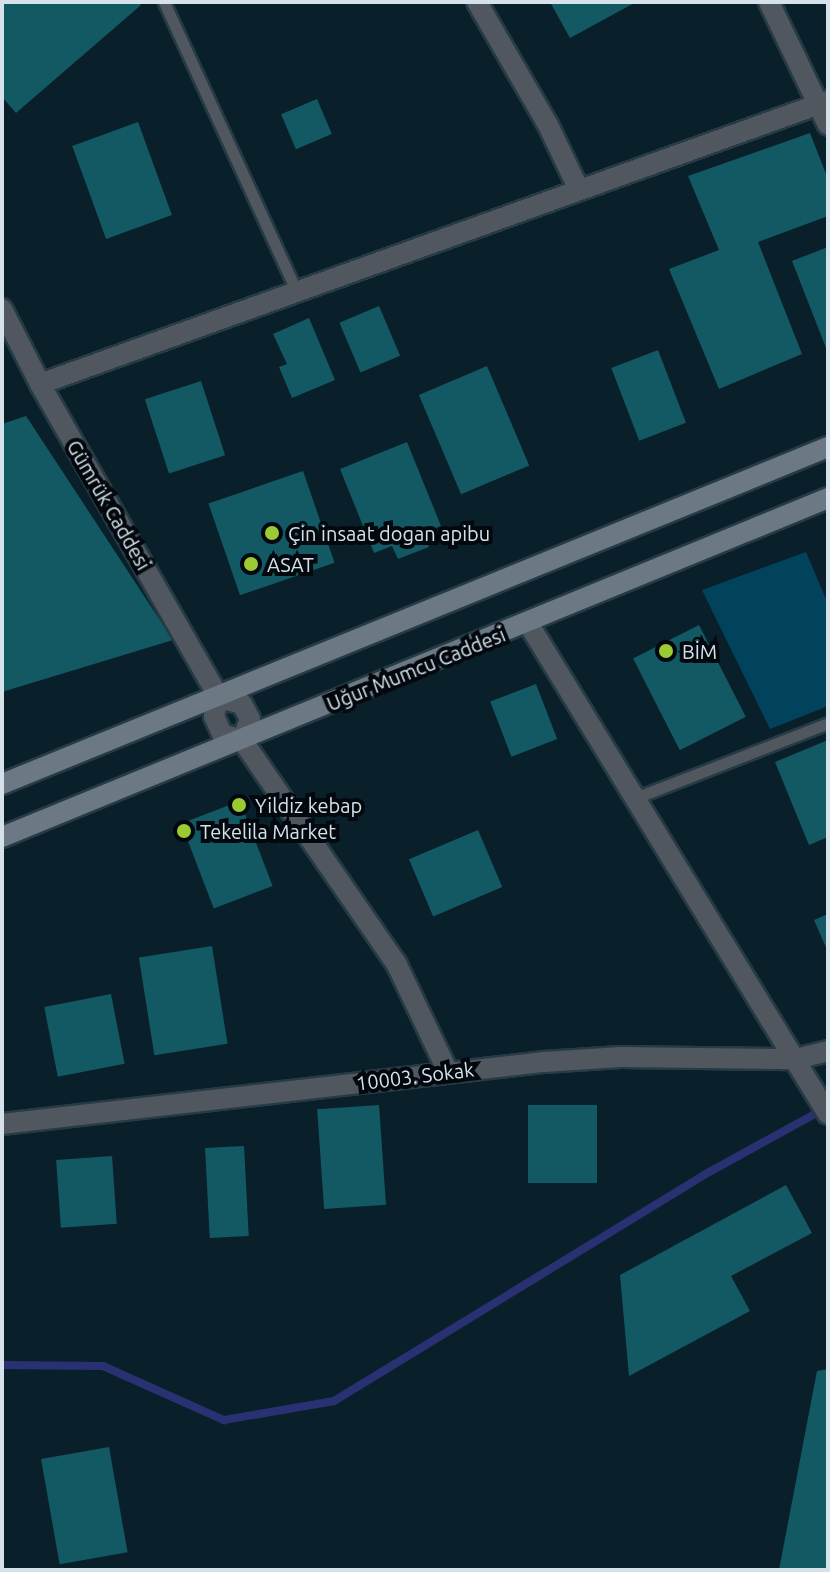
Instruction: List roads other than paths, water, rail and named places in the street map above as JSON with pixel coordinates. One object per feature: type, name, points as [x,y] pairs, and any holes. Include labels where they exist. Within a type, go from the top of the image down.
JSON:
[{"type":"main road","points":[[2,784],[828,447]]},
{"type":"main road","name":"Uğur Mumcu Caddesi","points":[[2,837],[828,498]]},
{"type":"street","points":[[477,2],[548,125],[579,190]]},
{"type":"street","points":[[769,2],[823,102],[828,125]]},
{"type":"street","points":[[40,384],[823,102]]},
{"type":"street","name":"Gümrük Caddesi","points":[[2,309],[40,384],[219,698],[214,716],[222,734],[242,740],[397,965],[448,1072]]},
{"type":"street","points":[[528,623],[824,1107]]},
{"type":"street","name":"Gümrük Caddesi","points":[[219,698],[242,704],[250,719],[242,740]]},
{"type":"street","name":"10003. Sokak","points":[[2,1124],[448,1072],[621,1057],[796,1059],[828,1051]]},
{"type":"lane","points":[[164,2],[297,292]]},
{"type":"lane","points":[[635,798],[828,723]]},
{"type":"waterway","points":[[2,1365],[103,1366],[224,1420],[334,1401],[702,1176],[824,1109]]},
{"type":"place","name":"Çin insaat dogan apibu","points":[[272,533]]},
{"type":"place","name":"ASAT","points":[[251,564]]},
{"type":"place","name":"BİM","points":[[666,651]]},
{"type":"place","name":"Yildiz kebap","points":[[239,805]]},
{"type":"place","name":"Tekelila Market","points":[[184,831]]}]
